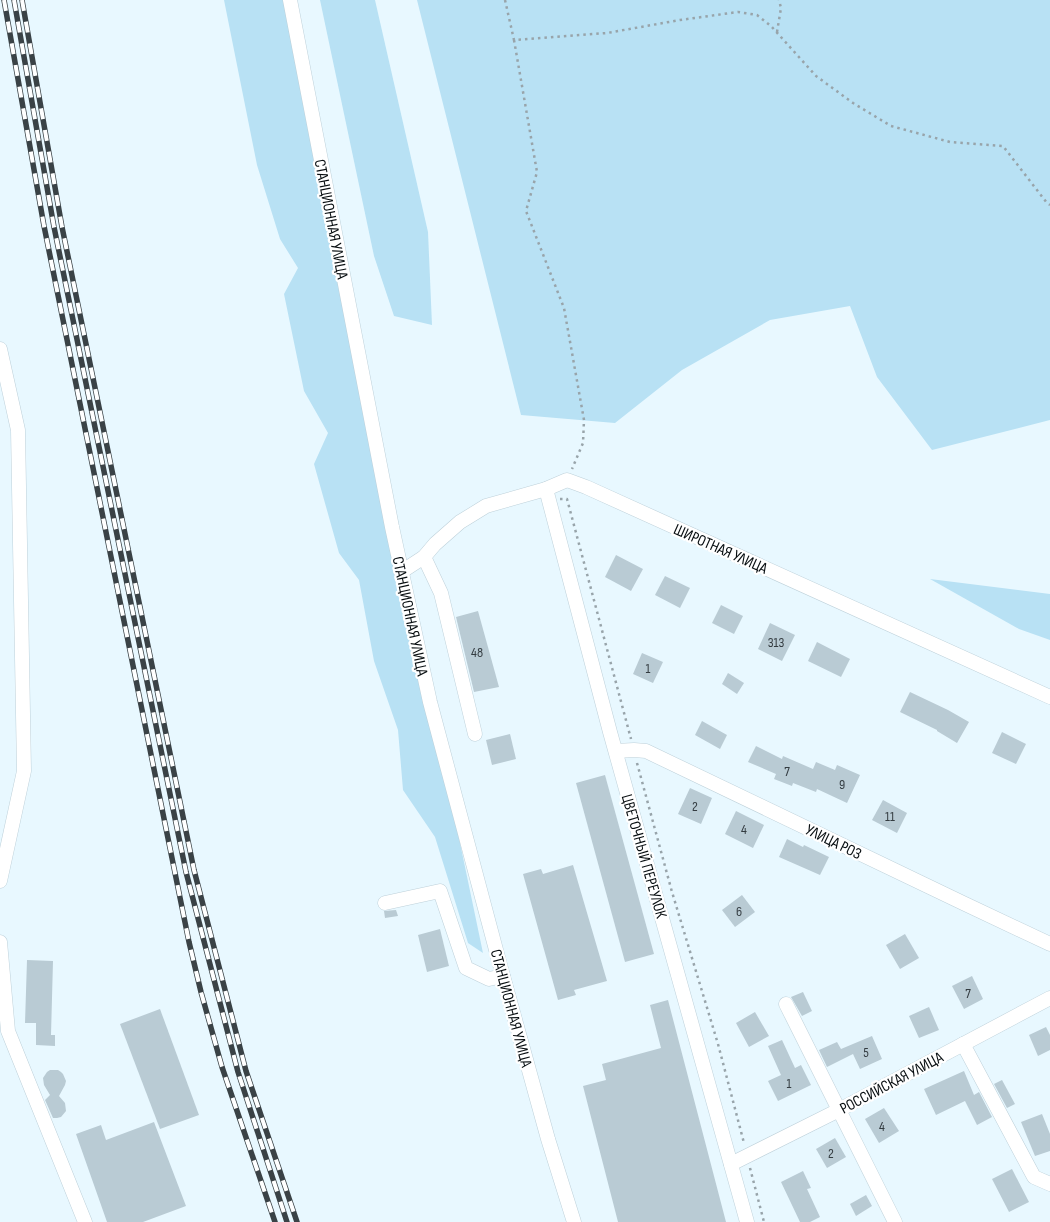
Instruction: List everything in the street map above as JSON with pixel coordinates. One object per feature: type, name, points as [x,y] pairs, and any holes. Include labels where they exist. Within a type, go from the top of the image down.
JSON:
[{"type":"street","name":"СТАНЦИОННАЯ УЛИЦА","points":[[290,0],[401,572],[430,702],[548,1139],[574,1222]]},
{"type":"street","points":[[0,349],[18,430],[24,771],[0,880]]},
{"type":"street","points":[[401,572],[424,556],[460,522],[486,506],[546,489],[567,480]]},
{"type":"street","name":"ШИРОТНАЯ УЛИЦА","points":[[567,480],[613,499],[1050,697]]},
{"type":"street","name":"ЦВЕТОЧНЫЙ ПЕРЕУЛОК","points":[[546,489],[616,751],[747,1222]]},
{"type":"street","points":[[424,556],[440,593],[475,734]]},
{"type":"street","name":"УЛИЦА РОЗ","points":[[616,751],[646,751],[1050,944]]},
{"type":"street","points":[[385,903],[440,891],[466,968],[489,979],[503,976]]},
{"type":"street","points":[[0,942],[8,1031],[85,1222]]},
{"type":"street","name":"РОССИЙСКАЯ УЛИЦА","points":[[731,1164],[839,1110],[1050,998]]},
{"type":"street","points":[[786,1004],[895,1222]]},
{"type":"street","points":[[963,1044],[1034,1178],[1050,1184]]},
{"type":"path","points":[[505,0],[514,40],[537,172],[526,211],[564,308],[584,420],[583,443],[567,480]]},
{"type":"path","points":[[777,32],[781,8],[779,0]]},
{"type":"path","points":[[514,40],[607,33],[738,12],[757,14],[777,32],[816,76],[853,103],[891,126],[950,142],[1003,146],[1050,205]]},
{"type":"shaded area","points":[[224,0],[284,0],[483,953],[468,943],[435,837],[403,790],[398,730],[374,661],[359,580],[339,553],[314,464],[328,433],[304,391],[284,294],[298,268],[280,239],[257,165]]},
{"type":"shaded area","points":[[320,0],[375,0],[428,232],[432,325],[394,316],[374,256]]},
{"type":"shaded area","points":[[417,0],[1050,0],[1050,420],[932,450],[877,377],[850,306],[770,320],[682,370],[615,423],[521,415]]},
{"type":"shaded area","points":[[930,579],[1050,594],[1050,640],[1019,629]]},
{"type":"building","points":[[616,555],[643,569],[631,591],[605,577]]},
{"type":"building","points":[[665,576],[690,588],[680,608],[655,595]]},
{"type":"building","points":[[721,605],[743,616],[734,634],[712,623]]},
{"type":"building","points":[[478,611],[499,687],[474,692],[456,617]]},
{"type":"building","points":[[770,623],[795,635],[782,661],[758,649]]},
{"type":"building","points":[[817,642],[850,659],[841,677],[808,661]]},
{"type":"building","points":[[642,653],[663,662],[653,683],[633,674]]},
{"type":"building","points":[[728,673],[744,683],[737,694],[722,684]]},
{"type":"building","points":[[910,692],[969,722],[957,743],[937,730],[900,712]]},
{"type":"building","points":[[702,721],[727,735],[720,749],[695,735]]},
{"type":"building","points":[[1002,732],[1026,744],[1016,764],[992,753]]},
{"type":"building","points":[[510,734],[516,759],[492,765],[486,740]]},
{"type":"building","points":[[756,746],[782,759],[783,756],[813,769],[816,762],[835,770],[837,765],[860,775],[847,803],[817,789],[816,792],[793,783],[792,786],[774,779],[776,774],[748,762]]},
{"type":"building","points":[[605,775],[654,954],[625,962],[576,783]]},
{"type":"building","points":[[690,788],[712,798],[701,824],[678,814]]},
{"type":"building","points":[[883,800],[907,813],[897,833],[872,820]]},
{"type":"building","points":[[736,811],[764,825],[753,848],[725,834]]},
{"type":"building","points":[[787,839],[829,857],[820,875],[779,857]]},
{"type":"building","points":[[573,865],[607,981],[574,990],[576,995],[558,1000],[523,874],[541,869],[543,874]]},
{"type":"building","points":[[742,895],[755,912],[735,927],[722,910]]},
{"type":"building","points":[[396,910],[398,916],[385,918],[384,911]]},
{"type":"building","points":[[440,929],[449,966],[427,972],[418,935]]},
{"type":"building","points":[[905,934],[919,958],[900,969],[886,945]]},
{"type":"building","points":[[27,960],[53,961],[51,1035],[55,1035],[55,1046],[36,1045],[36,1023],[25,1023]]},
{"type":"building","points":[[972,976],[983,999],[964,1009],[952,986]]},
{"type":"building","points":[[803,992],[812,1011],[802,1016],[791,997]]},
{"type":"building","points":[[668,1000],[726,1222],[618,1222],[583,1086],[606,1080],[602,1064],[661,1048],[650,1005]]},
{"type":"building","points":[[929,1007],[939,1030],[919,1038],[909,1016]]},
{"type":"building","points":[[160,1009],[199,1115],[160,1129],[120,1024]]},
{"type":"building","points":[[755,1012],[769,1036],[749,1047],[736,1023]]},
{"type":"building","points":[[1046,1027],[1050,1035],[1050,1050],[1038,1056],[1029,1035]]},
{"type":"building","points":[[872,1036],[882,1059],[860,1069],[853,1054],[827,1067],[819,1050],[837,1042],[841,1049]]},
{"type":"building","points":[[782,1040],[795,1068],[801,1065],[811,1085],[778,1101],[768,1081],[781,1075],[768,1046]]},
{"type":"building","points":[[50,1070],[61,1072],[66,1081],[59,1096],[65,1103],[66,1111],[61,1117],[57,1118],[53,1118],[45,1100],[50,1095],[44,1085],[43,1078]]},
{"type":"building","points":[[964,1071],[974,1095],[979,1092],[992,1117],[977,1125],[965,1101],[936,1115],[924,1089]]},
{"type":"building","points":[[1002,1080],[1015,1104],[1007,1108],[994,1084]]},
{"type":"building","points":[[884,1108],[899,1131],[879,1143],[865,1119]]},
{"type":"building","points":[[1042,1114],[1050,1134],[1050,1151],[1035,1156],[1021,1122]]},
{"type":"building","points":[[154,1122],[186,1206],[143,1222],[107,1222],[76,1134],[101,1125],[106,1140]]},
{"type":"building","points":[[835,1138],[846,1157],[827,1168],[816,1149]]},
{"type":"building","points":[[1012,1169],[1029,1202],[1009,1212],[992,1179]]},
{"type":"building","points":[[803,1171],[811,1188],[807,1189],[820,1217],[810,1222],[800,1222],[781,1182]]},
{"type":"building","points":[[866,1195],[872,1206],[856,1216],[850,1204]]},
{"type":"railway","points":[[4,0],[44,226],[189,942],[222,1067],[275,1222]]},
{"type":"railway","points":[[14,0],[54,227],[186,872],[238,1072],[287,1222]]},
{"type":"railway","points":[[22,0],[62,227],[194,870],[246,1071],[297,1222]]}]
